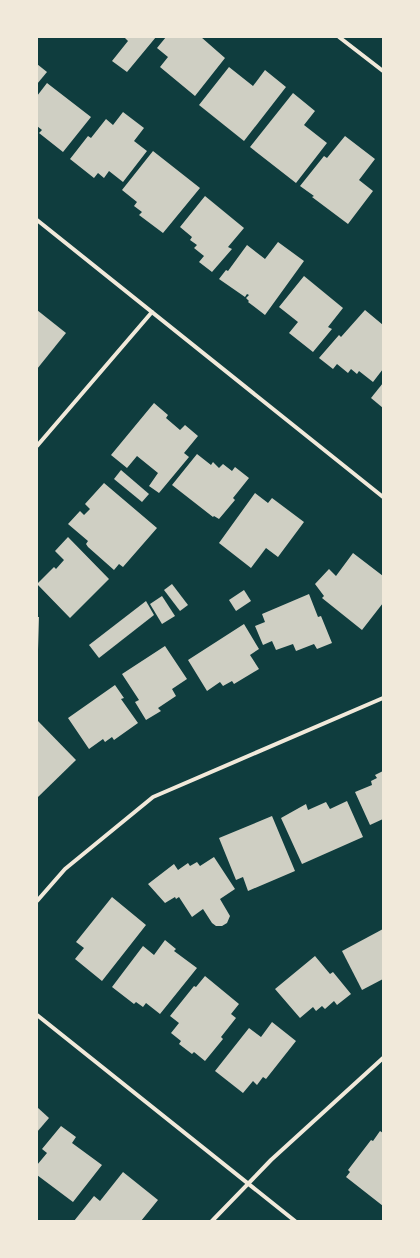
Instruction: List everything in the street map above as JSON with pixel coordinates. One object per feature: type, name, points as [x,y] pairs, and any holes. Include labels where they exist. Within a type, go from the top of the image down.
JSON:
[{"type":"street","points":[[340,37],[383,71]]},
{"type":"street","points":[[37,220],[383,497]]},
{"type":"street","points":[[37,446],[152,312]]},
{"type":"street","points":[[37,901],[65,869],[153,797],[383,698]]},
{"type":"street","points":[[37,1015],[295,1221]]},
{"type":"street","points":[[212,1221],[248,1182],[383,1058]]},
{"type":"building","points":[[124,37],[156,37],[127,72],[112,61],[128,41]]},
{"type":"building","points":[[166,37],[201,37],[225,58],[195,96],[160,67],[168,57],[157,48]]},
{"type":"building","points":[[37,64],[47,72],[37,84]]},
{"type":"building","points":[[229,67],[253,86],[265,70],[286,87],[244,141],[199,105]]},
{"type":"building","points":[[47,83],[91,117],[63,152],[39,133],[42,130],[37,126],[37,96]]},
{"type":"building","points":[[293,93],[315,111],[304,125],[327,143],[296,183],[250,147]]},
{"type":"building","points":[[123,112],[144,128],[134,141],[147,151],[123,182],[109,171],[104,178],[98,173],[94,178],[70,159],[88,136],[91,138],[106,119],[113,125]]},
{"type":"building","points":[[345,136],[375,159],[359,180],[373,191],[348,224],[300,186],[324,156],[327,158]]},
{"type":"building","points":[[153,151],[200,188],[163,233],[139,215],[142,212],[134,206],[137,202],[122,190]]},
{"type":"building","points":[[205,196],[244,228],[228,247],[232,249],[212,272],[199,262],[204,256],[194,248],[197,245],[190,240],[192,237],[180,227]]},
{"type":"building","points":[[278,242],[304,261],[265,315],[248,302],[249,301],[246,298],[249,295],[247,294],[245,297],[219,279],[226,270],[228,271],[247,245],[265,259]]},
{"type":"building","points":[[304,276],[343,308],[328,327],[332,329],[313,352],[289,333],[298,322],[279,307]]},
{"type":"building","points":[[37,310],[66,333],[37,369]]},
{"type":"building","points":[[365,310],[383,325],[383,369],[373,382],[359,371],[357,374],[351,369],[348,373],[337,364],[333,369],[319,358],[339,335],[341,337]]},
{"type":"building","points":[[383,383],[383,408],[371,398]]},
{"type":"building","points":[[154,403],[168,415],[166,418],[180,430],[185,425],[198,436],[184,453],[189,457],[159,493],[149,486],[158,473],[137,456],[127,468],[111,455]]},
{"type":"building","points":[[197,454],[211,465],[213,462],[219,468],[223,464],[232,471],[235,467],[249,478],[233,498],[235,500],[219,519],[214,516],[213,517],[172,485]]},
{"type":"building","points":[[121,470],[149,494],[142,502],[114,479]]},
{"type":"building","points":[[104,483],[157,528],[123,567],[119,564],[114,570],[88,547],[86,544],[88,541],[68,524],[80,511],[84,515],[90,509],[85,504]]},
{"type":"building","points":[[255,493],[268,503],[272,498],[304,522],[278,557],[266,548],[251,568],[219,543]]},
{"type":"building","points":[[68,537],[109,579],[70,618],[37,584],[54,567],[56,569],[64,560],[55,551]]},
{"type":"building","points":[[353,553],[383,576],[383,603],[362,630],[322,598],[324,596],[315,584],[329,569],[336,576]]},
{"type":"building","points":[[172,584],[188,605],[180,611],[164,590]]},
{"type":"building","points":[[244,590],[251,601],[236,611],[229,600]]},
{"type":"building","points":[[309,594],[318,617],[321,616],[332,643],[317,649],[314,644],[296,651],[293,644],[276,650],[272,641],[263,645],[255,626],[265,622],[262,614]]},
{"type":"building","points":[[162,596],[175,616],[162,624],[150,604]]},
{"type":"building","points":[[146,601],[154,615],[99,658],[89,645]]},
{"type":"building","points":[[37,617],[39,617],[38,650],[37,650]]},
{"type":"building","points":[[244,624],[259,649],[250,655],[259,669],[234,684],[232,681],[223,686],[220,682],[207,691],[188,660]]},
{"type":"building","points":[[165,646],[187,679],[172,689],[176,696],[158,708],[161,711],[146,720],[135,702],[139,700],[122,674]]},
{"type":"building","points":[[115,685],[124,698],[121,699],[138,723],[114,740],[112,737],[105,742],[103,739],[89,749],[68,718]]},
{"type":"building","points":[[37,720],[76,760],[37,798]]},
{"type":"building","points":[[383,771],[383,819],[370,825],[355,792],[372,785],[371,781],[377,778],[375,775]]},
{"type":"building","points":[[347,801],[363,837],[302,864],[281,818],[306,804],[308,810],[326,802],[330,809]]},
{"type":"building","points":[[272,816],[295,871],[248,891],[243,877],[236,880],[219,838]]},
{"type":"building","points":[[214,857],[235,889],[220,899],[230,916],[227,923],[222,926],[216,926],[212,923],[203,909],[192,917],[179,897],[176,899],[175,897],[165,903],[148,884],[174,864],[178,870],[188,863],[190,866],[197,862],[200,866]]},
{"type":"building","points":[[112,897],[146,925],[102,981],[75,959],[84,948],[76,942]]},
{"type":"building","points":[[383,929],[383,979],[362,990],[342,951]]},
{"type":"building","points":[[165,940],[176,949],[174,951],[197,968],[160,1014],[146,1003],[143,1007],[136,1002],[134,1004],[112,987],[143,946],[154,955]]},
{"type":"building","points":[[315,956],[330,974],[333,972],[351,994],[337,1005],[334,1001],[325,1009],[322,1006],[316,1011],[313,1007],[300,1018],[275,989]]},
{"type":"building","points":[[205,976],[239,1004],[231,1014],[236,1018],[221,1037],[223,1039],[205,1061],[194,1052],[192,1054],[179,1044],[181,1041],[171,1033],[179,1023],[170,1016],[194,986],[196,987]]},
{"type":"building","points":[[272,1022],[296,1041],[266,1079],[263,1077],[257,1085],[253,1081],[243,1093],[215,1071],[249,1028],[261,1037]]},
{"type":"building","points":[[37,1107],[49,1118],[37,1132]]},
{"type":"building","points":[[61,1126],[76,1137],[72,1143],[102,1165],[73,1202],[37,1175],[37,1165],[47,1153],[42,1149]]},
{"type":"building","points":[[380,1131],[383,1133],[383,1206],[346,1177],[350,1172],[348,1170],[371,1140],[373,1141]]},
{"type":"building","points":[[123,1172],[158,1200],[141,1221],[74,1221],[94,1196],[100,1201]]}]
